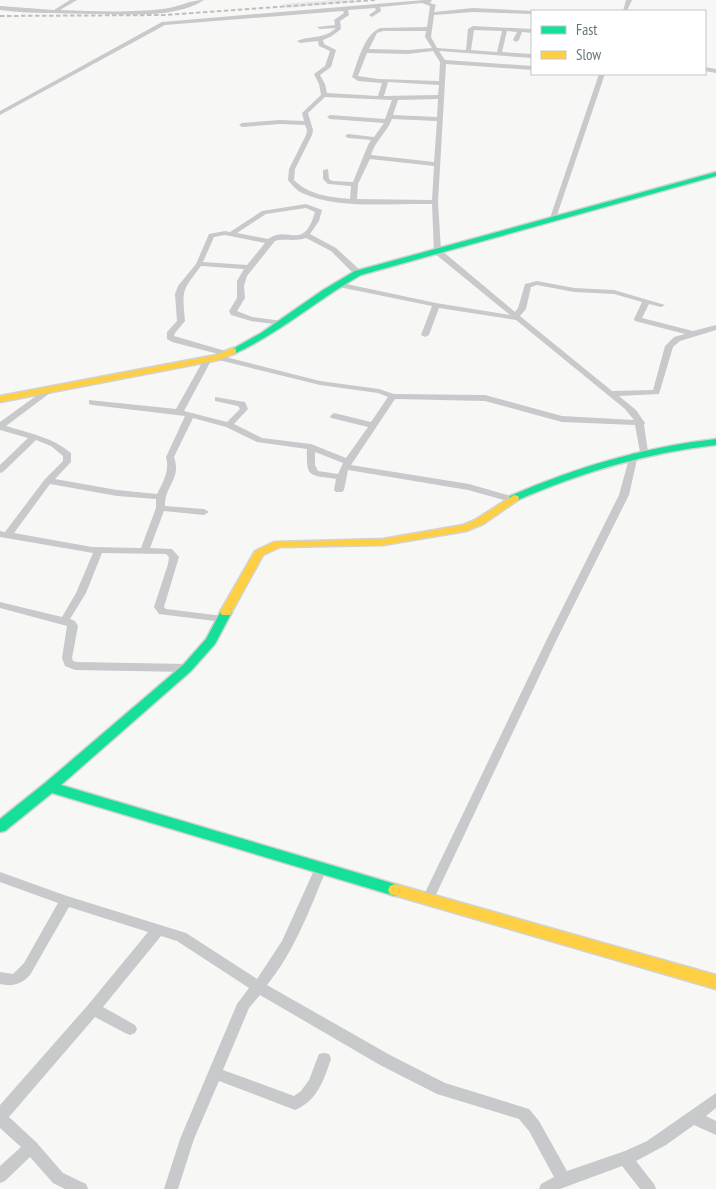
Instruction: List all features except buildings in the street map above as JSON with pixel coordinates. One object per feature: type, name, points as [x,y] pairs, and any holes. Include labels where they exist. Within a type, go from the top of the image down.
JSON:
[{"type":"street","points":[[54,11],[74,0]]},
{"type":"street","points":[[0,8],[85,12],[152,11],[187,6],[201,0]]},
{"type":"street","points":[[0,113],[164,23],[437,0]]},
{"type":"street","points":[[423,2],[432,4],[428,37],[433,49],[442,62],[435,202],[437,251],[610,394],[632,409],[640,423],[639,454],[624,494],[552,639],[428,899]]},
{"type":"street","points":[[372,15],[380,10],[374,4]]},
{"type":"street","points":[[85,12],[93,5]]},
{"type":"street","points":[[300,41],[320,40],[338,31],[337,20],[347,14],[348,7]]},
{"type":"street","points":[[432,14],[531,12]]},
{"type":"street","points":[[320,27],[339,26]]},
{"type":"street","points":[[468,52],[472,28],[531,32]]},
{"type":"street","points":[[429,29],[378,30],[365,51],[355,78],[442,83]]},
{"type":"street","points":[[498,54],[506,30]]},
{"type":"street","points":[[516,40],[520,31]]},
{"type":"street","points":[[320,40],[321,45],[333,50],[328,67],[317,74],[322,84],[324,95]]},
{"type":"street","points":[[365,51],[404,52],[433,49],[531,56]]},
{"type":"street","points":[[442,62],[531,68]]},
{"type":"street","points":[[553,218],[602,75]]},
{"type":"street","points":[[380,80],[385,84],[381,98]]},
{"type":"street","points":[[435,202],[332,198],[306,192],[291,180],[292,169],[309,135],[310,130],[306,113],[324,95],[381,98],[441,97]]},
{"type":"street","points":[[353,200],[355,184],[368,157],[371,145],[374,139],[381,134],[389,119],[396,98]]},
{"type":"street","points":[[330,116],[440,119]]},
{"type":"street","points":[[242,125],[280,122],[307,123]]},
{"type":"street","points":[[348,136],[374,139]]},
{"type":"street","points":[[368,157],[438,164]]},
{"type":"street","points":[[326,170],[326,178],[330,183],[355,184]]},
{"type":"street","points":[[0,399],[218,357],[254,340],[358,272],[716,174]]},
{"type":"street","points":[[231,234],[264,212],[304,206],[319,210],[307,235],[300,238],[276,237],[248,267],[241,282],[242,298],[233,311],[234,313],[251,319],[280,323]]},
{"type":"street","points":[[270,242],[231,234],[218,233],[211,235],[199,264],[182,286],[179,294],[181,321],[170,336],[175,340],[218,357],[312,381],[379,391],[393,396],[485,398],[562,419],[640,423]]},
{"type":"street","points":[[307,235],[310,239],[325,244],[358,272]]},
{"type":"street","points":[[199,264],[248,267]]},
{"type":"street","points":[[518,317],[528,286],[534,283],[574,290],[614,292],[661,305]]},
{"type":"street","points":[[338,284],[507,318],[518,317]]},
{"type":"street","points":[[646,300],[638,318],[639,320],[695,334]]},
{"type":"street","points":[[425,335],[436,304]]},
{"type":"street","points":[[610,394],[656,392],[669,346],[677,340],[716,327]]},
{"type":"street","points":[[179,412],[218,357]]},
{"type":"street","points":[[0,427],[50,390]]},
{"type":"street","points":[[339,490],[341,477],[347,465],[371,426],[393,396]]},
{"type":"street","points":[[218,399],[242,404],[244,407],[229,425]]},
{"type":"street","points":[[92,402],[179,412],[229,425],[260,440],[311,447],[347,465],[468,487],[511,500]]},
{"type":"street","points":[[144,551],[161,508],[160,497],[172,472],[173,464],[170,457],[190,415]]},
{"type":"street","points":[[334,416],[371,426]]},
{"type":"street","points":[[0,427],[50,442],[63,449],[68,455],[67,462],[48,481],[4,535]]},
{"type":"street","points":[[0,470],[33,438]]},
{"type":"street","points":[[0,827],[50,787],[187,668],[211,641],[249,568],[259,554],[269,548],[278,544],[383,542],[452,531],[479,522],[511,500],[551,481],[608,461],[679,445],[716,442]]},
{"type":"street","points":[[311,447],[311,465],[314,473],[341,477]]},
{"type":"street","points":[[48,481],[116,493],[160,497]]},
{"type":"street","points":[[161,508],[204,512]]},
{"type":"street","points":[[4,535],[99,550],[169,551],[174,557],[159,607],[160,610],[163,612],[223,618]]},
{"type":"street","points":[[65,620],[81,593],[99,550]]},
{"type":"street","points":[[0,605],[71,623],[73,626],[67,658],[69,663],[76,666],[187,668]]},
{"type":"street","points":[[50,787],[321,868],[716,982]]},
{"type":"street","points":[[171,1189],[187,1140],[244,1004],[271,971],[289,938],[321,868]]},
{"type":"street","points":[[0,877],[66,901],[182,937],[258,987],[405,1071],[442,1089],[524,1114],[534,1126],[563,1179]]},
{"type":"street","points":[[0,978],[14,980],[21,976],[29,967],[66,901]]},
{"type":"street","points":[[80,1189],[58,1178],[31,1147],[0,1117],[158,930]]},
{"type":"street","points":[[93,1008],[130,1029]]},
{"type":"street","points":[[215,1073],[295,1103],[303,1100],[312,1090],[324,1059]]},
{"type":"street","points":[[546,1189],[563,1179],[642,1152],[680,1129],[693,1116],[716,1100]]},
{"type":"street","points":[[693,1116],[716,1128]]},
{"type":"street","points":[[0,1176],[31,1147]]},
{"type":"street","points":[[625,1158],[649,1189]]},
{"type":"shaded area","points":[[335,0],[369,1],[285,8],[282,4]]},
{"type":"railway","points":[[0,16],[166,15],[375,0]]},
{"type":"traffic: fast","points":[[233,351],[265,335],[326,292],[358,273],[716,174]]},
{"type":"traffic: fast","points":[[514,498],[563,478],[613,461],[664,449],[716,442]]},
{"type":"traffic: fast","points":[[0,827],[50,787],[187,668],[211,641],[226,612]]},
{"type":"traffic: fast","points":[[50,787],[395,890]]},
{"type":"traffic: slow","points":[[0,399],[218,357],[233,351]]},
{"type":"traffic: slow","points":[[226,612],[259,553],[278,544],[383,542],[466,528],[479,522],[514,498]]},
{"type":"traffic: slow","points":[[395,890],[716,982]]}]
